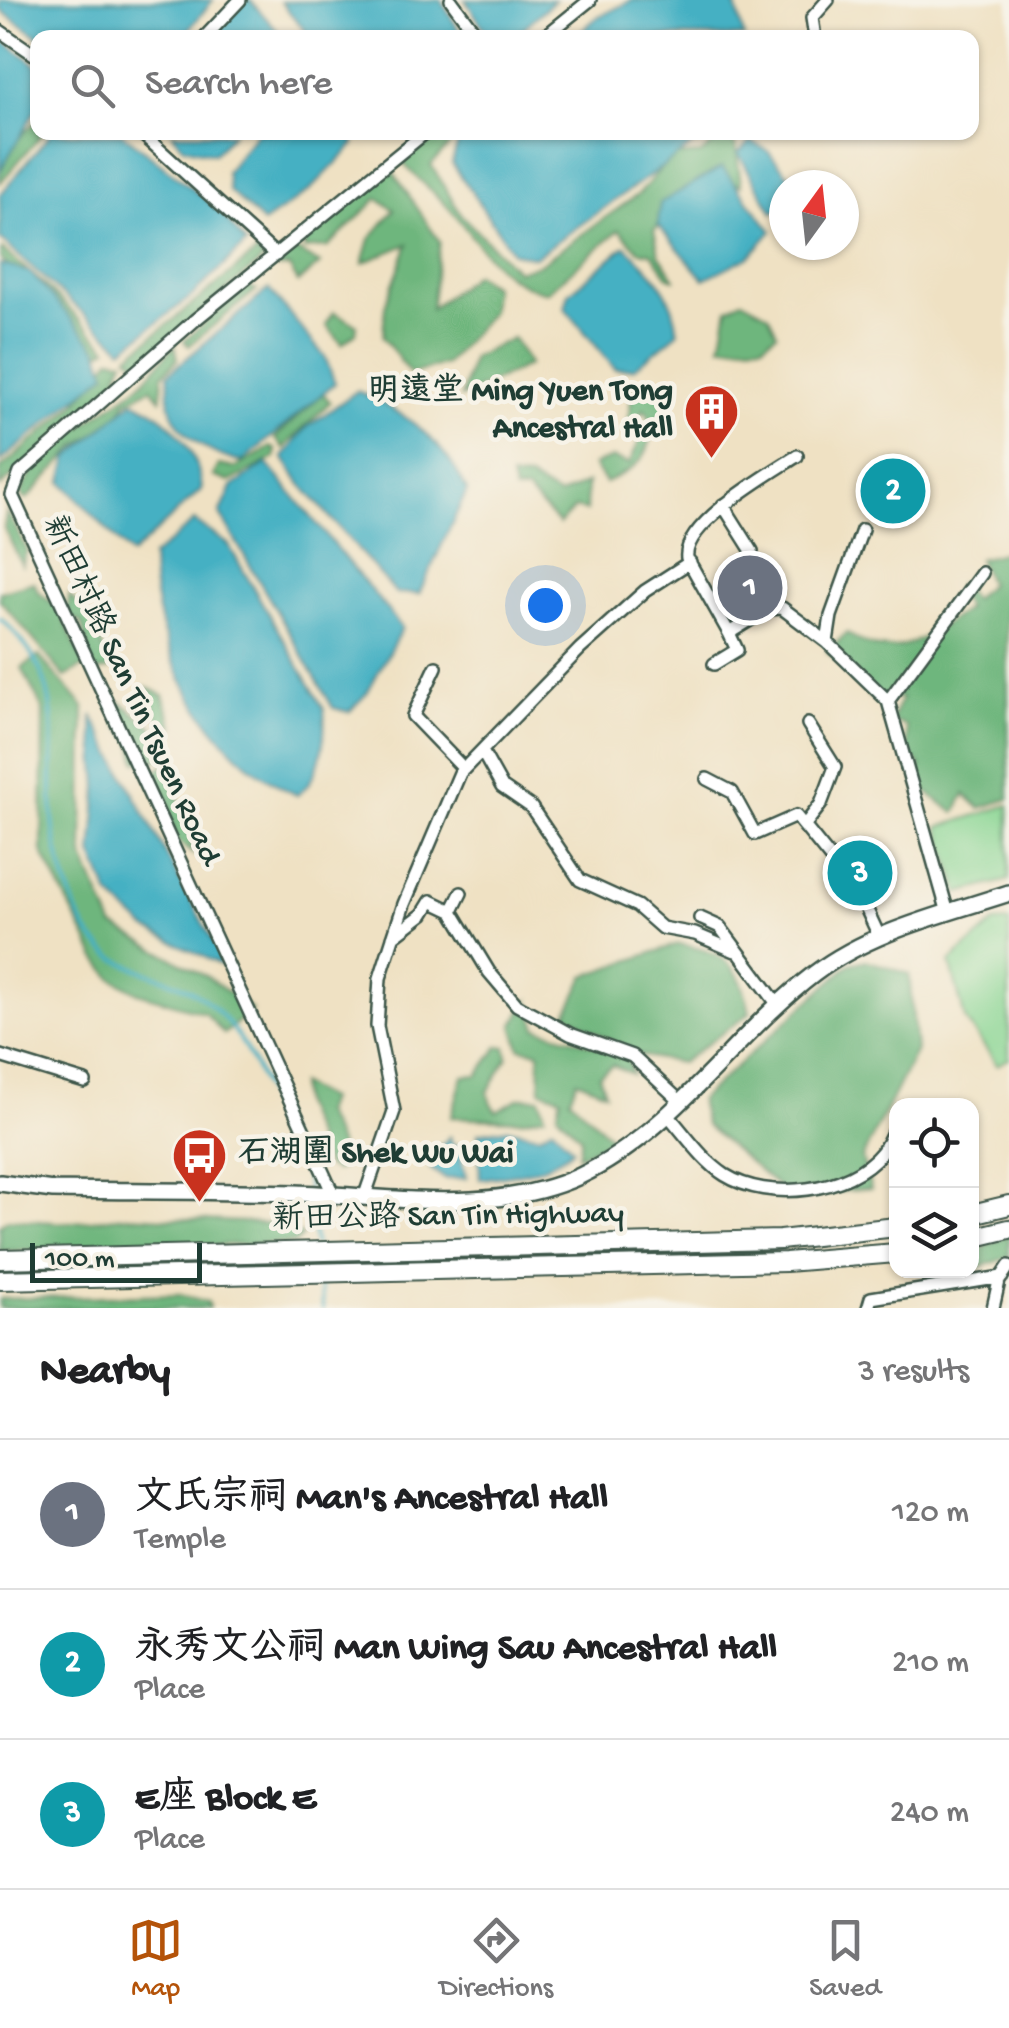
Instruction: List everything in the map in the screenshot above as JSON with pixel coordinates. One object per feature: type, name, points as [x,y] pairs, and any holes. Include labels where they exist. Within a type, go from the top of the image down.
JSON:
[{"type":"highway","points":[[979,1212],[1009,1205]]},
{"type":"highway","name":"新田公路 San Tin Highway","points":[[0,1258],[780,1240],[889,1228]]},
{"type":"highway","points":[[979,1236],[1009,1229]]},
{"type":"highway","name":"新田公路 San Tin Highway","points":[[0,1280],[786,1262],[889,1254]]},
{"type":"main road","points":[[0,1183],[54,1190],[484,1199],[546,1188],[614,1156],[667,1114],[778,1005],[824,968],[879,936],[1009,893]]},
{"type":"street","points":[[212,30],[240,0]]},
{"type":"street","points":[[451,0],[473,30]]},
{"type":"street","points":[[554,30],[590,0]]},
{"type":"street","points":[[814,30],[812,18],[828,0]]},
{"type":"street","points":[[0,31],[30,52]]},
{"type":"street","points":[[149,140],[276,255]]},
{"type":"street","name":"新田村路 San Tin Tsuen Road","points":[[329,1194],[16,511],[15,483],[35,460],[416,140]]},
{"type":"street","points":[[714,664],[737,650],[690,562],[688,545],[723,505],[797,456]]},
{"type":"street","points":[[0,492],[15,483]]},
{"type":"street","points":[[723,505],[752,551]]},
{"type":"street","points":[[827,642],[831,616],[862,530]]},
{"type":"street","points":[[365,1196],[394,1111],[376,1010],[380,978],[439,818],[464,770],[580,648],[645,591],[690,562]]},
{"type":"street","points":[[888,701],[982,574]]},
{"type":"street","points":[[729,633],[775,607],[788,611],[827,642],[888,701],[948,913]]},
{"type":"street","points":[[436,666],[413,716],[464,770]]},
{"type":"street","points":[[804,826],[822,804],[835,767],[808,724]]},
{"type":"street","points":[[484,753],[502,787],[531,807],[580,880],[636,906],[662,928],[695,934],[735,951]]},
{"type":"street","points":[[707,779],[732,792],[755,834],[762,834],[789,816],[804,826],[860,895],[879,936]]},
{"type":"street","points":[[452,910],[461,893]]},
{"type":"street","points":[[393,937],[423,914],[431,901],[452,910],[494,980],[517,1005],[576,1037],[632,1056],[680,1101]]},
{"type":"street","points":[[700,918],[720,927],[778,1005]]},
{"type":"street","points":[[0,1056],[85,1082]]},
{"type":"street","points":[[667,1114],[721,1172],[748,1186],[776,1192],[794,1192],[854,1173],[882,1152],[889,1138]]},
{"type":"street","points":[[868,1308],[871,1298],[1005,1272],[993,1308]]},
{"type":"green space","points":[[30,127],[30,140],[37,140],[0,183],[0,157]]},
{"type":"green space","points":[[432,140],[454,140],[431,165],[462,216],[517,271],[540,264],[640,193],[671,156],[701,154],[717,140],[731,140],[736,146],[741,185],[720,180],[654,230],[659,254],[675,279],[668,277],[652,253],[639,251],[619,230],[547,292],[504,272],[447,206],[402,162]]},
{"type":"green space","points":[[390,167],[440,242],[431,309],[475,274],[493,286],[491,312],[446,364],[410,374],[383,337],[385,306],[408,244],[363,263],[370,239],[394,210],[378,198],[328,247],[304,249],[305,238]]},
{"type":"green space","points":[[292,248],[320,264],[298,282],[289,267],[276,267]]},
{"type":"green space","points":[[2,249],[108,348],[91,357],[0,258]]},
{"type":"green space","points":[[257,252],[264,259],[139,364],[128,356]]},
{"type":"green space","points":[[247,286],[256,290],[189,346],[184,341]]},
{"type":"green space","points":[[742,300],[768,314],[777,333],[763,344],[721,346],[728,308]]},
{"type":"green space","points":[[334,312],[357,325],[356,333],[342,344],[326,325]]},
{"type":"green space","points":[[513,338],[529,365],[461,397],[472,358]]},
{"type":"green space","points":[[175,345],[178,359],[163,374],[161,399],[151,388],[126,402],[117,420],[77,446],[26,500],[21,495],[38,465],[68,437],[138,386]]},
{"type":"green space","points":[[111,358],[124,360],[112,388],[0,487],[0,469],[74,406]]},
{"type":"green space","points":[[648,380],[669,391],[667,413],[656,418],[642,459],[605,483],[593,465],[612,458],[629,464],[650,418],[644,409],[626,435],[632,392]]},
{"type":"green space","points":[[323,393],[330,402],[284,448],[275,438]]},
{"type":"green space","points":[[271,447],[276,450],[275,458],[229,482],[213,476],[219,465],[235,468]]},
{"type":"green space","points":[[511,478],[529,479],[559,496],[587,483],[586,511],[575,508],[559,524],[526,491],[514,491]]},
{"type":"green space","points":[[7,511],[27,550],[22,565],[4,528]]},
{"type":"green space","points":[[1006,552],[1009,799],[980,808],[965,794],[955,813],[915,784],[921,766],[908,752],[906,726],[891,721],[902,698],[869,697],[859,678],[827,652],[847,633],[880,648],[895,648],[923,638],[967,609],[956,590],[959,583],[973,600],[989,584],[978,559]]},
{"type":"green space","points":[[34,582],[38,592],[58,607],[85,666],[65,677],[0,600],[0,592]]},
{"type":"green space","points":[[69,595],[94,621],[110,669],[93,672],[81,622],[67,616]]},
{"type":"green space","points":[[39,656],[84,707],[83,856],[113,926],[206,976],[252,1010],[224,1034],[205,1013],[138,993],[112,978],[96,957],[42,852],[43,710],[22,668]]},
{"type":"green space","points":[[146,687],[163,695],[174,726],[159,721]]},
{"type":"green space","points":[[120,702],[154,728],[159,760],[137,762],[131,738],[118,726]]},
{"type":"green space","points":[[164,765],[186,816],[193,854],[174,838],[167,801],[146,777]]},
{"type":"green space","points":[[1009,805],[1009,880],[959,893],[939,827]]},
{"type":"green space","points":[[1009,922],[1009,1059],[997,1065],[965,1019],[950,962],[994,923]]},
{"type":"green space","points":[[678,944],[709,952],[729,964],[741,983],[750,1013],[681,1063],[633,1054],[567,1014],[585,976]]},
{"type":"green space","points":[[866,960],[909,974],[916,1050],[862,1158],[871,1189],[788,1195],[705,1125],[699,1100],[850,964]]},
{"type":"green space","points":[[529,1000],[537,1028],[627,1055],[632,1074],[613,1065],[599,1075],[605,1092],[577,1080],[570,1098],[612,1139],[578,1156],[581,1137],[557,1113],[561,1097],[541,1090],[539,1052],[520,1048],[513,1026]]},
{"type":"green space","points":[[499,1046],[506,1047],[508,1057],[487,1093],[496,1111],[520,1098],[540,1098],[545,1115],[521,1120],[451,1117],[463,1076],[478,1075]]},
{"type":"green space","points":[[299,1084],[328,1099],[323,1113],[347,1162],[336,1171],[326,1166],[301,1104]]},
{"type":"green space","points":[[126,1216],[282,1224],[302,1236],[295,1243],[0,1251],[0,1225],[8,1219],[66,1223]]},
{"type":"green space","points":[[1009,1235],[1009,1257],[979,1268],[979,1250]]},
{"type":"green space","points":[[180,1294],[208,1302],[209,1308],[0,1308],[0,1299]]},
{"type":"water","points":[[0,0],[213,0],[189,30],[30,31],[0,10]]},
{"type":"water","points":[[244,0],[250,0],[277,30],[216,30]]},
{"type":"water","points":[[441,0],[459,30],[304,30],[281,2]]},
{"type":"water","points":[[465,0],[555,0],[522,30],[485,30]]},
{"type":"water","points":[[632,0],[729,0],[736,6],[742,30],[582,30]]},
{"type":"water","points":[[0,38],[30,60],[30,120],[0,171]]},
{"type":"water","points":[[45,140],[131,140],[219,210],[246,244],[192,296],[123,349],[0,239],[0,195]]},
{"type":"water","points":[[178,140],[227,140],[214,154],[183,147]]},
{"type":"water","points":[[251,140],[354,140],[354,145],[309,191],[263,223],[229,191],[226,172]]},
{"type":"water","points":[[459,140],[700,140],[535,257],[513,253],[452,163]]},
{"type":"water","points":[[751,141],[768,151],[784,170],[769,170],[769,206],[738,153]]},
{"type":"water","points":[[722,167],[769,227],[769,234],[750,256],[704,279],[658,225],[660,203]]},
{"type":"water","points":[[625,246],[661,284],[672,306],[678,333],[635,368],[615,369],[565,308],[569,293]]},
{"type":"water","points":[[0,264],[30,272],[98,349],[107,373],[0,462]]},
{"type":"water","points":[[269,289],[325,357],[335,383],[242,462],[198,444],[181,427],[170,406],[168,374]]},
{"type":"water","points":[[357,391],[392,409],[422,431],[447,458],[467,491],[419,594],[396,593],[300,483],[283,457],[306,428]]},
{"type":"water","points":[[133,401],[158,415],[180,435],[195,461],[202,489],[131,555],[62,482],[68,458]]},
{"type":"water","points":[[267,463],[402,628],[367,693],[349,712],[333,708],[220,514],[232,487]]},
{"type":"water","points":[[194,521],[228,544],[324,709],[323,744],[317,767],[297,795],[265,777],[237,754],[191,697],[174,664],[162,629],[152,557]]},
{"type":"water","points":[[92,715],[227,968],[147,929],[110,896],[92,854],[98,787]]},
{"type":"water","points":[[553,1127],[573,1149],[540,1168],[480,1179],[478,1133],[507,1128],[539,1135]]},
{"type":"water","points":[[450,1136],[452,1145],[458,1145],[466,1178],[445,1179],[430,1168],[426,1147],[442,1145]]},
{"type":"waterway","points":[[0,618],[24,643],[48,692],[54,830],[64,875],[80,918],[105,951],[136,969],[187,989],[222,1016],[251,1058],[306,1176],[308,1189]]},
{"type":"waterway","points":[[309,1199],[315,1244]]},
{"type":"waterway","points":[[319,1278],[323,1308]]},
{"type":"place","name":"明遠堂 Ming Yuen Tong Ancestral Hall","points":[[712,460]]},
{"type":"place","name":"永秀文公祠 Man Wing Sau Ancestral Hall","points":[[893,491]]},
{"type":"place","name":"文氏宗祠 Man's Ancestral Hall","points":[[750,588]]},
{"type":"place","name":"E座 Block E","points":[[860,873]]},
{"type":"place","name":"石湖圍 Shek Wu Wai","points":[[199,1204]]}]
